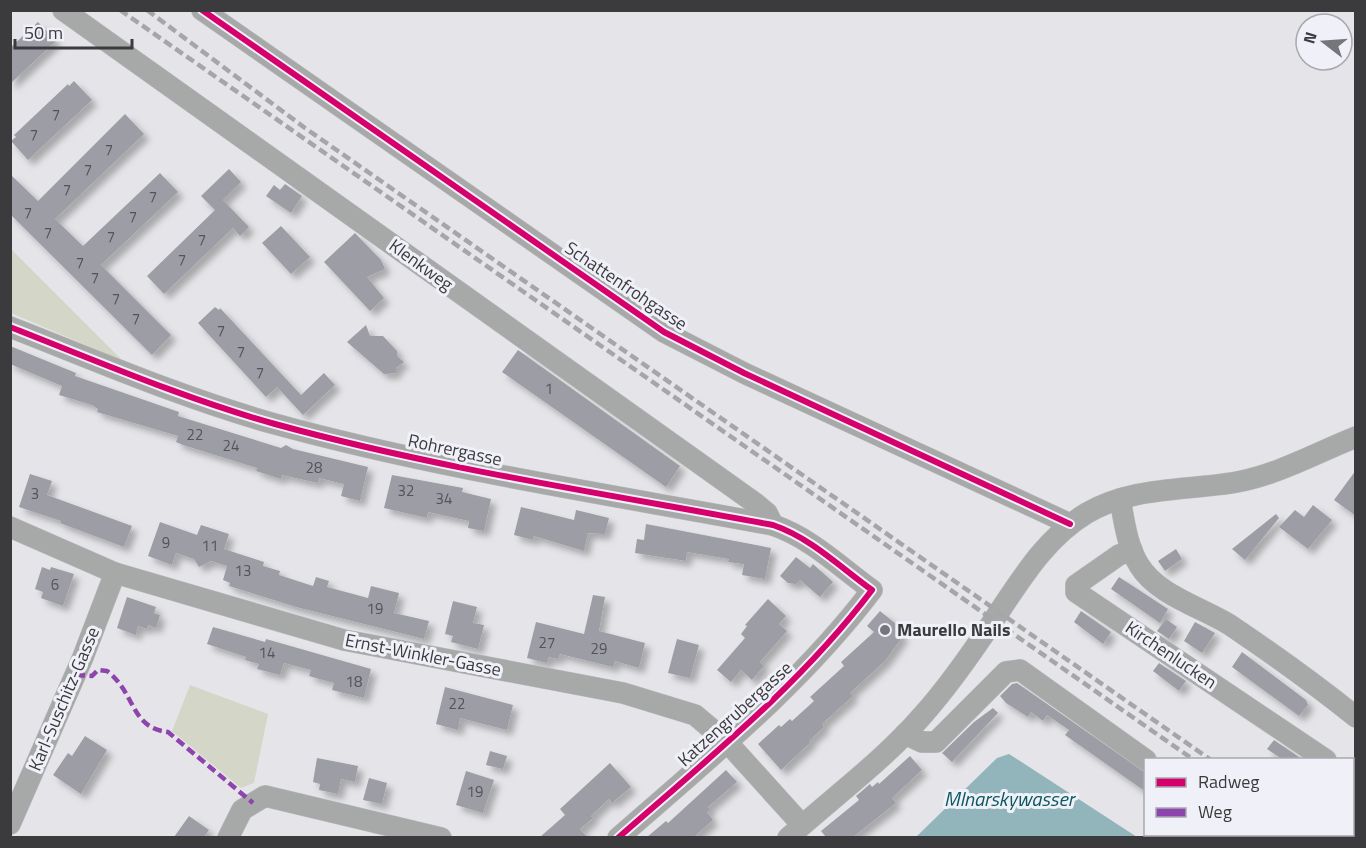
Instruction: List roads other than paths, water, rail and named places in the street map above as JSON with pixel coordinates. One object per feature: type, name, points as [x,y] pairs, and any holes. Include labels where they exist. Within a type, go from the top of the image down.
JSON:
[{"type":"street","name":"Klenkweg","points":[[63,10],[755,502],[767,513],[773,525]]},
{"type":"street","name":"Schattenfrohgasse","points":[[202,10],[664,332],[744,373],[1070,524]]},
{"type":"street","name":"Rohrergasse","points":[[10,327],[186,393],[274,423],[521,480],[773,525],[792,531],[810,542],[872,590],[862,603]]},
{"type":"street","points":[[795,831],[905,734],[940,694],[1028,570],[1058,534],[1070,524],[1120,499],[1150,491],[1239,482],[1298,463],[1356,437]]},
{"type":"street","points":[[1120,499],[1132,550],[1138,564],[1157,584],[1227,623],[1356,717]]},
{"type":"street","name":"Ernst-Winkler-Gasse","points":[[10,527],[115,573],[344,640],[623,693],[695,715],[727,742],[795,831]]},
{"type":"street","name":"Kirchenlucken","points":[[1132,550],[1119,555],[1076,585],[1076,592],[1325,758]]},
{"type":"street","name":"Karl-Suschitz-Gasse","points":[[10,824],[83,657],[115,573]]},
{"type":"street","name":"Katzengrubergasse","points":[[618,837],[771,704],[810,666],[862,603]]},
{"type":"street","points":[[905,734],[922,742],[936,742],[1006,672],[1020,670],[1145,758]]},
{"type":"street","points":[[228,837],[242,810],[265,796],[441,837]]},
{"type":"water","name":"Mlnarskywasser","points":[[1009,754],[1137,837],[916,837],[997,758]]},
{"type":"railway","points":[[120,10],[1191,758]]},
{"type":"railway","points":[[147,10],[305,128],[1208,758]]},
{"type":"place","name":"Maurello Nails","points":[[885,630]]}]
